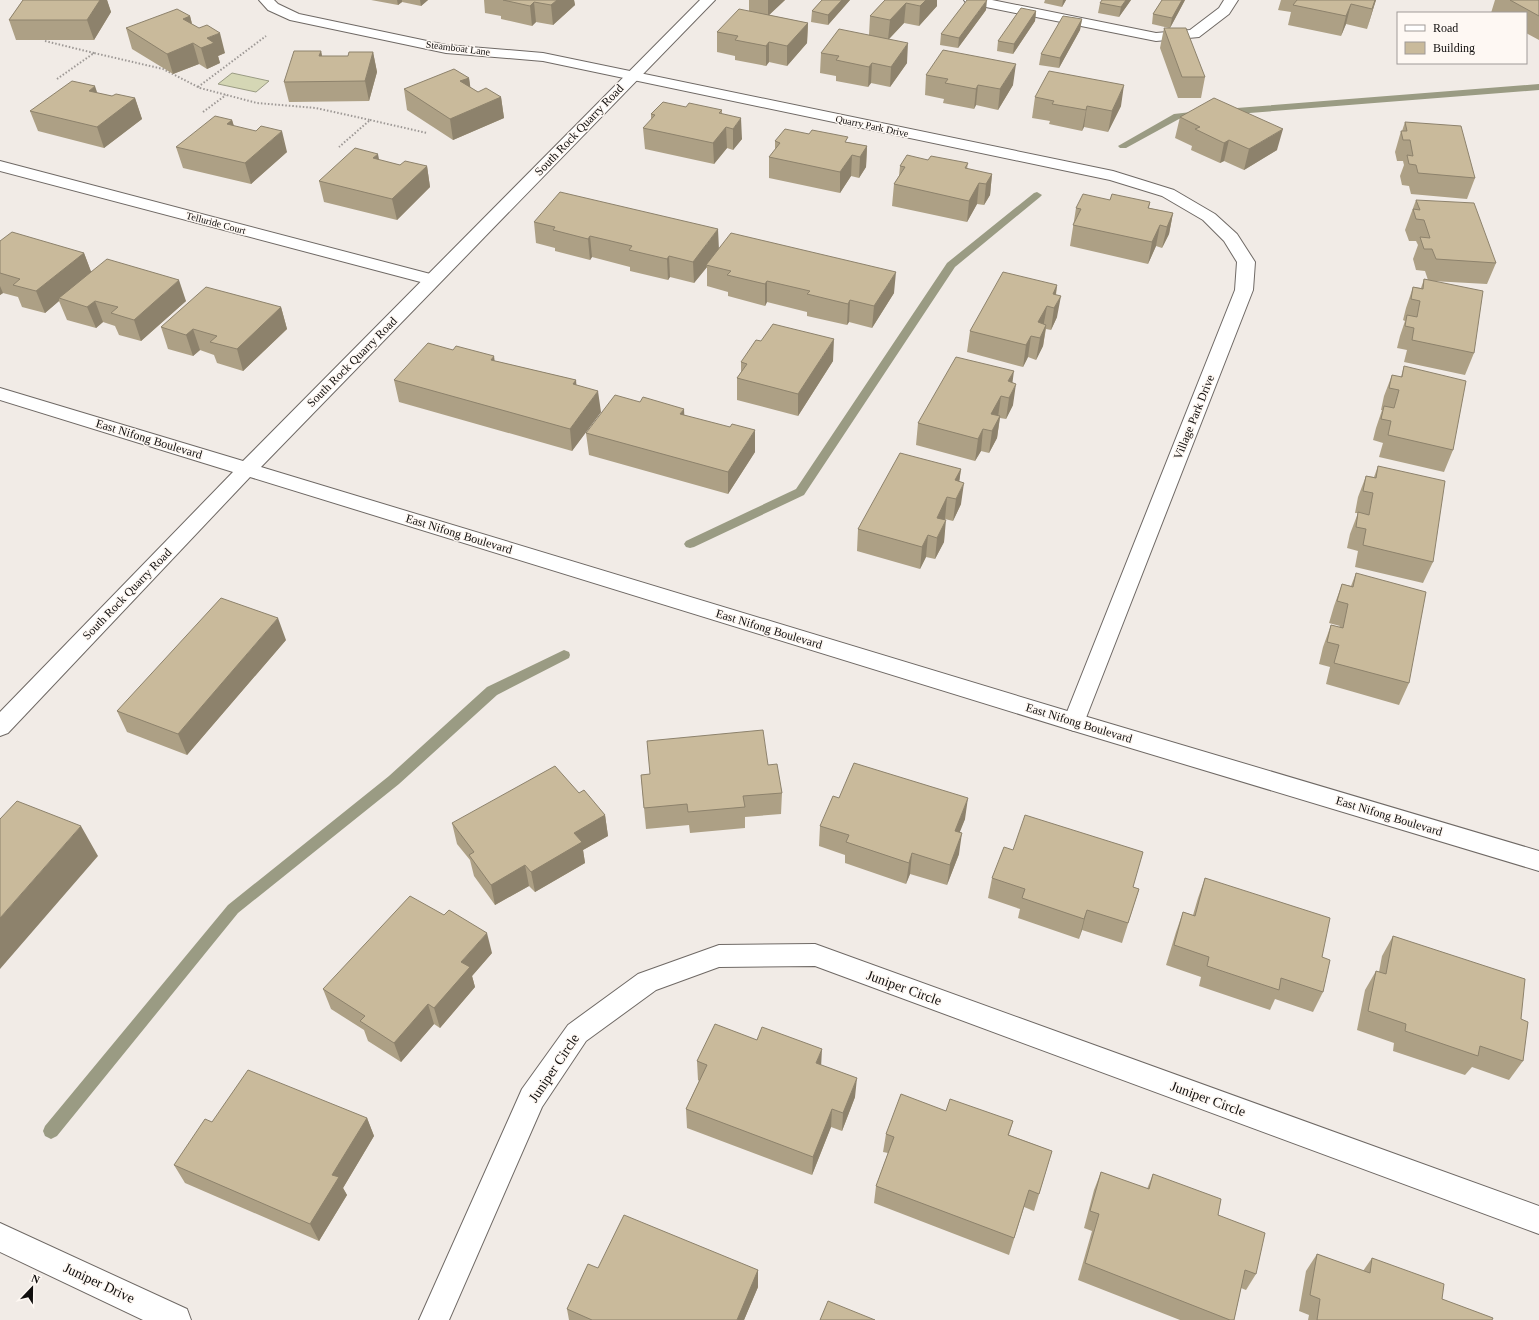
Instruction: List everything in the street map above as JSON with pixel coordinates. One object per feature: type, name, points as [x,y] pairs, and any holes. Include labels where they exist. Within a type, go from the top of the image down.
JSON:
[{"type":"street","name":"Steamboat Lane","points":[[266,0],[273,7],[292,16],[446,49],[543,57],[632,77]]},
{"type":"street","name":"South Rock Quarry Road","points":[[0,727],[247,468],[708,0]]},
{"type":"street","points":[[971,0],[1156,37],[1194,34],[1224,11],[1231,0]]},
{"type":"street","name":"Quarry Park Drive","points":[[632,77],[1113,176]]},
{"type":"street","name":"Telluride Court","points":[[0,166],[432,280]]},
{"type":"street","name":"Village Park Drive","points":[[1074,722],[1244,290],[1246,262],[1231,238],[1209,217],[1168,193],[1113,176]]},
{"type":"street","name":"East Nifong Boulevard","points":[[0,394],[247,468],[1074,722],[1539,861]]},
{"type":"street","name":"Juniper Circle","points":[[434,1320],[532,1098],[577,1033],[647,982],[718,956],[815,955],[1539,1220]]},
{"type":"street","name":"Juniper Drive","points":[[0,1237],[176,1320]]},
{"type":"path","points":[[198,87],[292,16]]},
{"type":"path","points":[[45,41],[163,69],[198,87],[226,95],[257,102],[316,108],[427,133]]},
{"type":"path","points":[[57,79],[94,53]]},
{"type":"path","points":[[203,112],[226,95]]},
{"type":"path","points":[[339,147],[370,120]]},
{"type":"shaded area","points":[[232,73],[269,81],[256,92],[218,84]]},
{"type":"building","points":[[23,0],[100,0],[87,20],[9,20]]},
{"type":"building","points":[[503,0],[557,0],[551,5],[534,2],[530,6]]},
{"type":"building","points":[[822,0],[842,0],[828,15],[812,11]]},
{"type":"building","points":[[885,0],[926,0],[920,6],[906,3],[890,20],[870,16]]},
{"type":"building","points":[[967,0],[987,0],[959,38],[941,34]]},
{"type":"building","points":[[1102,0],[1126,0],[1121,7],[1100,3]]},
{"type":"building","points":[[1162,0],[1182,0],[1172,18],[1153,14]]},
{"type":"building","points":[[1297,0],[1375,0],[1372,9],[1351,4],[1346,16],[1293,5]]},
{"type":"building","points":[[1510,0],[1539,0],[1539,16]]},
{"type":"building","points":[[1021,8],[1036,11],[1014,44],[998,41]]},
{"type":"building","points":[[177,9],[190,16],[183,19],[199,28],[207,25],[220,33],[207,38],[214,43],[201,48],[193,43],[167,54],[126,28]]},
{"type":"building","points":[[739,9],[808,23],[787,46],[769,42],[766,46],[735,40],[738,36],[717,32]]},
{"type":"building","points":[[1063,16],[1082,19],[1060,58],[1041,54]]},
{"type":"building","points":[[1164,28],[1186,28],[1205,77],[1182,77]]},
{"type":"building","points":[[839,29],[908,43],[891,67],[872,63],[869,67],[836,60],[839,56],[821,53]]},
{"type":"building","points":[[943,50],[1016,64],[1000,89],[978,85],[976,89],[945,83],[948,79],[926,75]]},
{"type":"building","points":[[294,51],[321,51],[319,56],[348,56],[349,52],[373,52],[365,81],[284,82]]},
{"type":"building","points":[[454,69],[469,78],[460,81],[478,92],[486,88],[501,97],[450,119],[404,89]]},
{"type":"building","points":[[1049,71],[1124,85],[1112,111],[1087,106],[1086,110],[1052,104],[1054,101],[1035,97]]},
{"type":"building","points":[[72,81],[95,86],[89,91],[112,96],[116,94],[135,98],[97,127],[30,111]]},
{"type":"building","points":[[1214,98],[1283,129],[1249,149],[1229,140],[1224,143],[1195,129],[1200,127],[1180,117]]},
{"type":"building","points":[[663,102],[686,107],[689,103],[722,110],[719,113],[741,118],[733,129],[726,127],[713,143],[643,128],[655,115],[651,114]]},
{"type":"building","points":[[215,116],[232,120],[227,124],[256,131],[261,126],[282,131],[245,163],[176,147]]},
{"type":"building","points":[[1405,122],[1461,126],[1475,178],[1418,173],[1416,165],[1409,164],[1407,155],[1413,156],[1410,140],[1403,140],[1401,131],[1407,131]]},
{"type":"building","points":[[785,129],[809,134],[812,130],[848,137],[845,142],[867,146],[860,157],[852,155],[840,172],[769,157],[780,143],[775,141]]},
{"type":"building","points":[[355,148],[378,154],[373,158],[400,165],[405,161],[427,166],[392,199],[319,181]]},
{"type":"building","points":[[907,155],[928,160],[931,156],[968,163],[965,168],[992,174],[986,184],[979,183],[969,201],[894,184],[905,167],[900,166]]},
{"type":"building","points":[[560,192],[718,229],[693,262],[669,256],[667,259],[629,250],[632,246],[590,236],[588,239],[553,230],[555,227],[534,222]]},
{"type":"building","points":[[1083,194],[1110,200],[1112,194],[1150,202],[1148,208],[1173,213],[1167,227],[1160,225],[1152,242],[1073,225],[1081,209],[1076,208]]},
{"type":"building","points":[[1416,200],[1474,203],[1496,263],[1436,259],[1432,249],[1424,249],[1420,237],[1430,238],[1424,220],[1416,219],[1413,209],[1420,210]]},
{"type":"building","points":[[12,232],[84,253],[36,291],[13,285],[20,279],[0,273],[0,241]]},
{"type":"building","points":[[731,233],[896,272],[874,306],[850,300],[848,304],[807,294],[810,291],[767,281],[765,284],[727,275],[731,271],[706,265]]},
{"type":"building","points":[[107,259],[179,280],[134,320],[111,313],[118,307],[95,301],[87,307],[59,298]]},
{"type":"building","points":[[1003,272],[1057,285],[1053,294],[1061,296],[1054,308],[1047,306],[1038,322],[1046,325],[1040,338],[1031,336],[1026,345],[970,331]]},
{"type":"building","points":[[1424,279],[1483,291],[1474,353],[1412,340],[1414,328],[1405,326],[1407,315],[1417,317],[1420,301],[1411,299],[1413,287],[1423,289]]},
{"type":"building","points":[[206,287],[281,307],[237,349],[210,342],[217,336],[193,329],[186,335],[161,327]]},
{"type":"building","points":[[773,324],[834,339],[798,394],[737,378],[747,364],[741,362],[756,340],[761,341]]},
{"type":"building","points":[[428,343],[453,350],[456,346],[494,356],[491,360],[576,380],[573,384],[598,391],[570,429],[394,380]]},
{"type":"building","points":[[956,357],[1014,371],[1008,381],[1016,384],[1009,398],[1001,396],[991,414],[1000,416],[992,431],[983,429],[978,439],[918,423]]},
{"type":"building","points":[[1404,366],[1466,381],[1453,450],[1388,435],[1391,421],[1381,419],[1384,406],[1394,408],[1399,390],[1389,388],[1392,375],[1402,377]]},
{"type":"building","points":[[615,395],[640,402],[643,397],[684,409],[680,414],[730,427],[732,424],[755,430],[728,472],[586,433]]},
{"type":"building","points":[[900,453],[961,469],[955,480],[964,483],[956,499],[947,497],[937,518],[946,520],[937,538],[928,535],[922,547],[858,529]]},
{"type":"building","points":[[1378,466],[1445,481],[1433,562],[1363,545],[1366,529],[1356,527],[1358,512],[1369,515],[1373,493],[1363,491],[1366,476],[1376,478]]},
{"type":"building","points":[[1356,573],[1426,592],[1409,683],[1334,663],[1339,645],[1327,642],[1331,625],[1343,628],[1348,604],[1337,601],[1342,584],[1353,587]]},
{"type":"building","points":[[221,598],[278,618],[178,734],[117,711]]},
{"type":"building","points":[[763,730],[768,765],[777,764],[782,793],[743,796],[745,807],[688,812],[687,804],[644,808],[641,775],[650,774],[647,741]]},
{"type":"building","points":[[854,763],[968,798],[955,831],[962,833],[950,865],[912,853],[909,863],[846,842],[849,835],[820,826],[833,796],[839,798]]},
{"type":"building","points":[[555,766],[579,793],[584,790],[605,815],[574,833],[582,842],[531,872],[525,865],[491,885],[469,855],[474,852],[452,823]]},
{"type":"building","points":[[17,801],[81,826],[0,918],[0,819]]},
{"type":"building","points":[[1025,815],[1143,852],[1133,887],[1139,889],[1128,923],[1087,910],[1084,919],[1022,898],[1025,889],[992,878],[1004,847],[1013,850]]},
{"type":"building","points":[[1205,878],[1330,918],[1322,957],[1330,960],[1323,992],[1281,978],[1279,990],[1207,966],[1209,957],[1174,945],[1183,912],[1195,916]]},
{"type":"building","points":[[410,896],[444,915],[449,910],[487,933],[461,962],[470,967],[434,1008],[428,1004],[394,1043],[360,1021],[365,1016],[323,989]]},
{"type":"building","points":[[1393,936],[1525,979],[1521,1019],[1528,1022],[1523,1061],[1480,1046],[1478,1056],[1405,1031],[1406,1024],[1368,1011],[1376,971],[1386,974]]},
{"type":"building","points":[[715,1024],[757,1040],[762,1027],[822,1049],[816,1063],[857,1078],[843,1113],[832,1109],[813,1157],[686,1109],[707,1065],[697,1061]]},
{"type":"building","points":[[248,1070],[367,1118],[332,1175],[339,1177],[310,1224],[174,1165],[205,1119],[212,1122]]},
{"type":"building","points":[[901,1094],[946,1111],[950,1099],[1013,1121],[1008,1135],[1052,1151],[1039,1194],[1029,1190],[1014,1238],[876,1186],[894,1137],[886,1134]]},
{"type":"building","points":[[1101,1172],[1149,1189],[1153,1174],[1221,1199],[1218,1215],[1265,1233],[1256,1274],[1245,1270],[1234,1320],[1230,1320],[1085,1263],[1099,1214],[1090,1211]]},
{"type":"building","points":[[624,1215],[758,1270],[737,1320],[592,1320],[567,1309],[588,1264],[598,1268]]},
{"type":"building","points":[[1317,1254],[1370,1273],[1372,1258],[1444,1284],[1442,1299],[1493,1318],[1492,1320],[1317,1320],[1320,1299],[1310,1295]]},
{"type":"building","points":[[828,1301],[875,1320],[820,1320]]},
{"type":"waterway","points":[[1224,112],[1539,87]]},
{"type":"waterway","points":[[1123,146],[1177,116],[1200,114]]},
{"type":"waterway","points":[[690,544],[800,492],[951,265],[1037,195]]},
{"type":"waterway","points":[[51,1131],[233,909],[394,780],[492,691],[564,655]]}]
